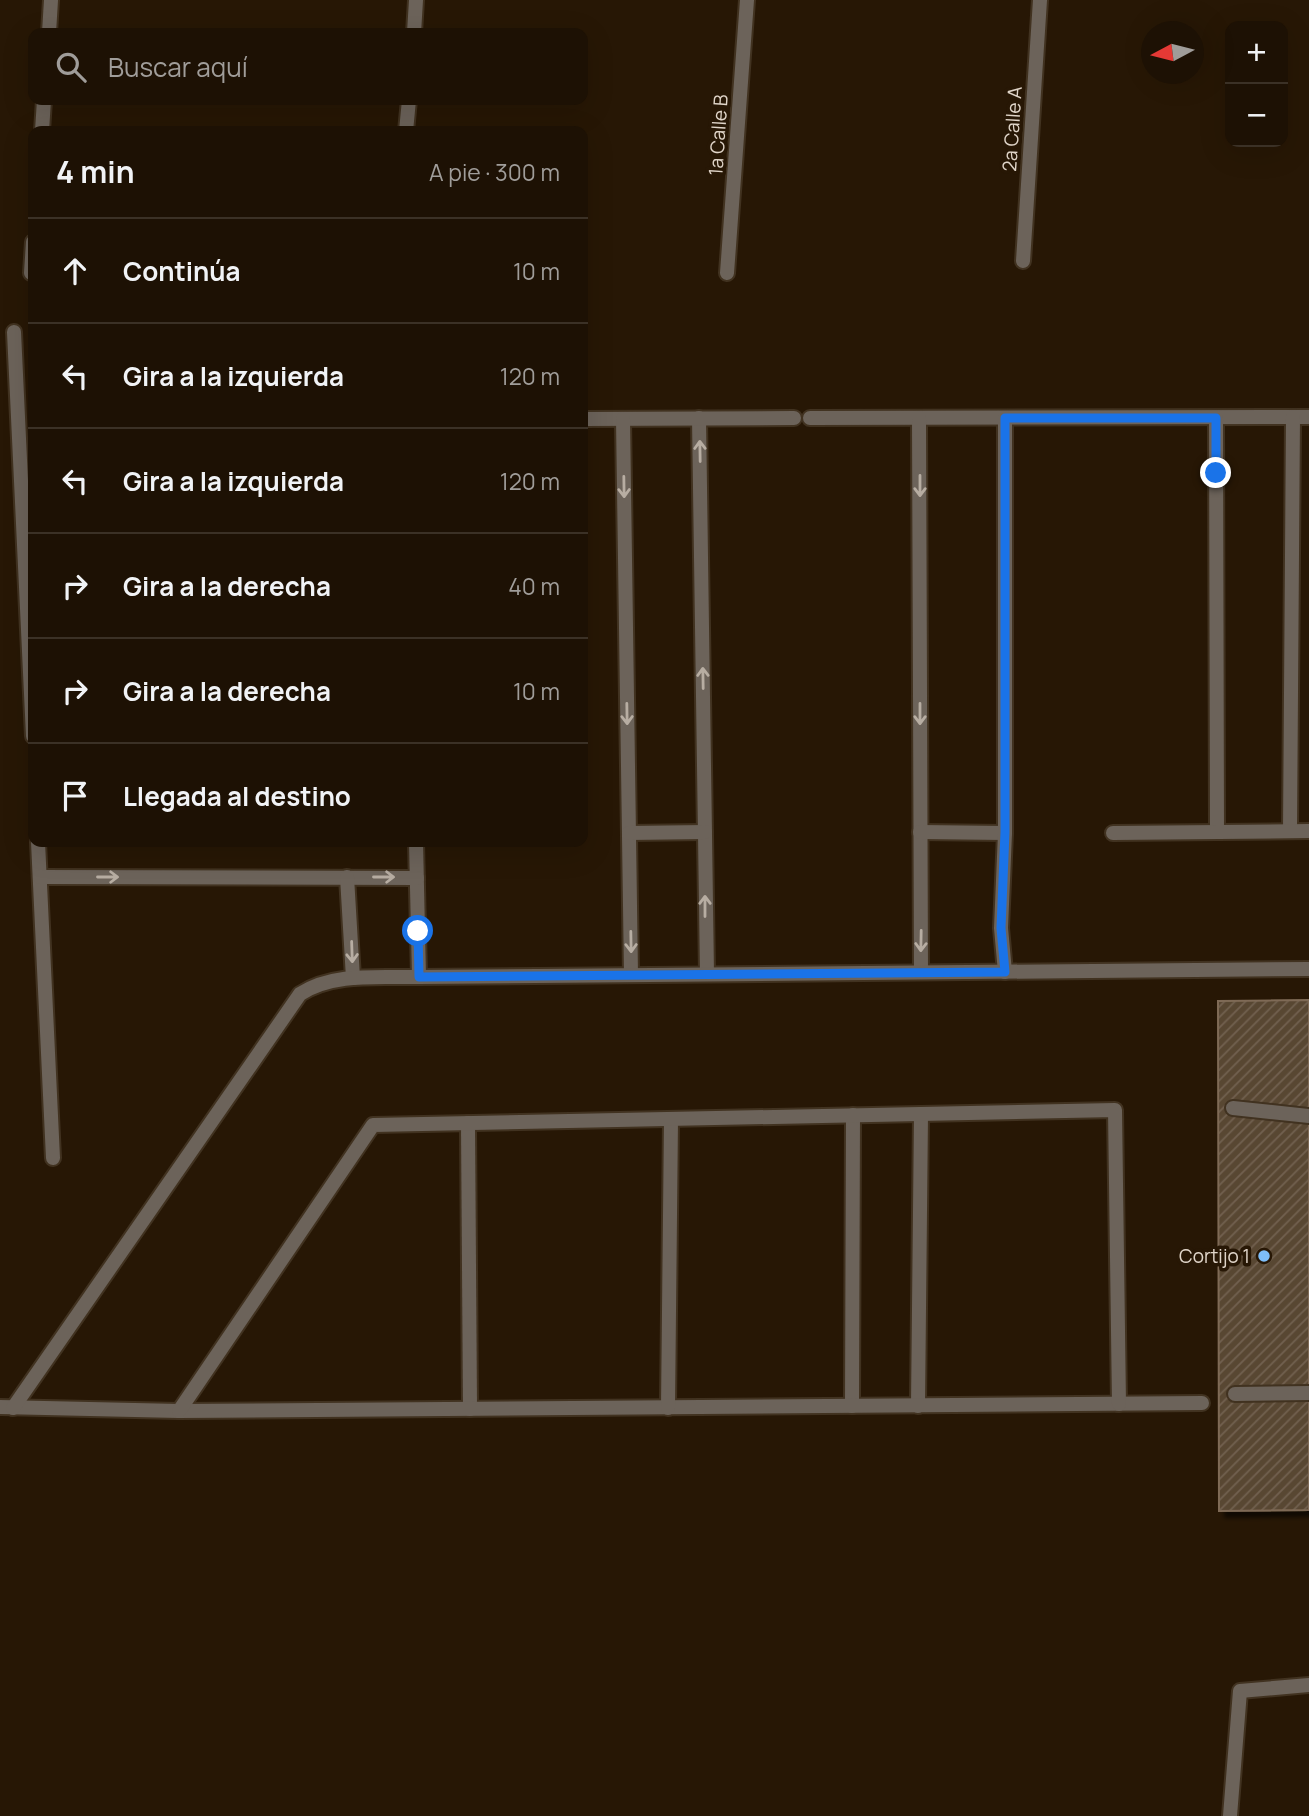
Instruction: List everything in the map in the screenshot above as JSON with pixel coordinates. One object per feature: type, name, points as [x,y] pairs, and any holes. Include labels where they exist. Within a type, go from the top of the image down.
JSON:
[{"type":"street","points":[[49,28],[51,0]]},
{"type":"street","points":[[414,28],[416,0]]},
{"type":"street","name":"1a Calle B","points":[[727,273],[747,0]]},
{"type":"street","name":"2a Calle A","points":[[1023,261],[1040,0]]},
{"type":"street","points":[[41,126],[44,105]]},
{"type":"street","points":[[406,126],[409,105]]},
{"type":"street","points":[[15,332],[26,439],[28,512]]},
{"type":"street","points":[[699,418],[708,974]]},
{"type":"street","points":[[588,419],[794,418]]},
{"type":"street","points":[[810,418],[1309,418]]},
{"type":"street","points":[[919,418],[921,972]]},
{"type":"street","points":[[1005,418],[1005,832],[1001,928],[1005,972]]},
{"type":"street","points":[[1216,418],[1217,832]]},
{"type":"street","points":[[1290,831],[1293,418]]},
{"type":"street","points":[[623,419],[631,975]]},
{"type":"street","points":[[1113,833],[1309,831]]},
{"type":"street","points":[[629,833],[705,832]]},
{"type":"street","points":[[920,832],[1005,832]]},
{"type":"street","points":[[38,847],[52,1158]]},
{"type":"street","points":[[416,847],[419,977]]},
{"type":"street","points":[[40,877],[417,877]]},
{"type":"street","points":[[347,877],[353,978]]},
{"type":"street","points":[[4,1409],[300,994],[316,984],[353,978],[419,977],[1309,969]]},
{"type":"street","points":[[1233,1108],[1309,1116]]},
{"type":"street","points":[[179,1411],[373,1125],[1115,1110],[1119,1404]]},
{"type":"street","points":[[918,1406],[921,1114]]},
{"type":"street","points":[[852,1406],[853,1115]]},
{"type":"street","points":[[668,1408],[670,1119]]},
{"type":"street","points":[[468,1123],[470,1409]]},
{"type":"street","points":[[1235,1394],[1309,1392]]},
{"type":"street","points":[[4,1409],[179,1411],[1202,1404]]},
{"type":"street","points":[[1230,1816],[1240,1691],[1309,1685]]},
{"type":"building","name":"Cortijo 1","points":[[1309,1000],[1309,1510],[1219,1511],[1218,1001]]},
{"type":"place","name":"Cortijo 1","points":[[1264,1256]]},
{"type":"route","points":[[418,931],[419,977],[1005,972],[1001,928],[1005,832],[1005,418],[1216,418],[1216,473]]}]
